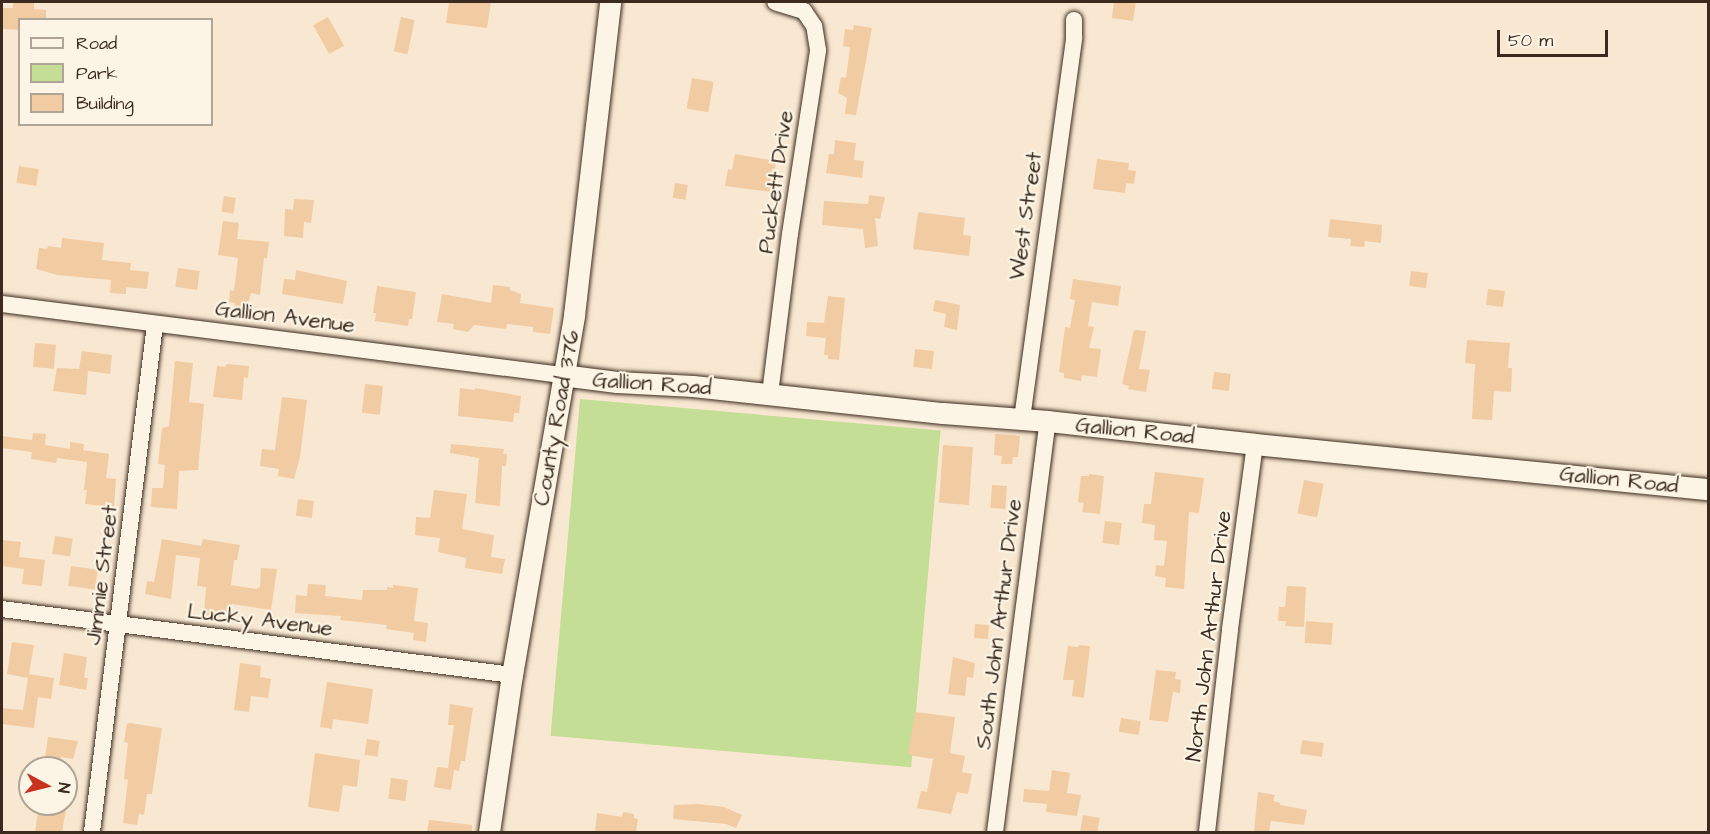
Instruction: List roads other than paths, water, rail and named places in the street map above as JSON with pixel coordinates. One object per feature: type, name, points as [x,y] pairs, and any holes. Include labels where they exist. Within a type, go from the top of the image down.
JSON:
[{"type":"street","name":"County Road 376","points":[[489,832],[512,675],[578,289],[592,146],[610,2]]},
{"type":"street","name":"Puckett Drive","points":[[770,394],[790,234],[818,50],[814,26],[804,11],[775,2]]},
{"type":"street","name":"West Street","points":[[1022,418],[1074,38],[1074,20]]},
{"type":"street","name":"Gallion Avenue","points":[[2,304],[562,375]]},
{"type":"street","name":"Jimmie Street","points":[[92,832],[155,324]]},
{"type":"street","name":"Gallion Road","points":[[562,375],[617,382],[693,386],[1022,418],[1255,444],[1708,489]]},
{"type":"street","name":"South John Arthur Drive","points":[[995,832],[1048,421]]},
{"type":"street","name":"North John Arthur Drive","points":[[1207,832],[1230,629],[1255,444]]},
{"type":"street","name":"Lucky Avenue","points":[[2,609],[512,675]]}]
